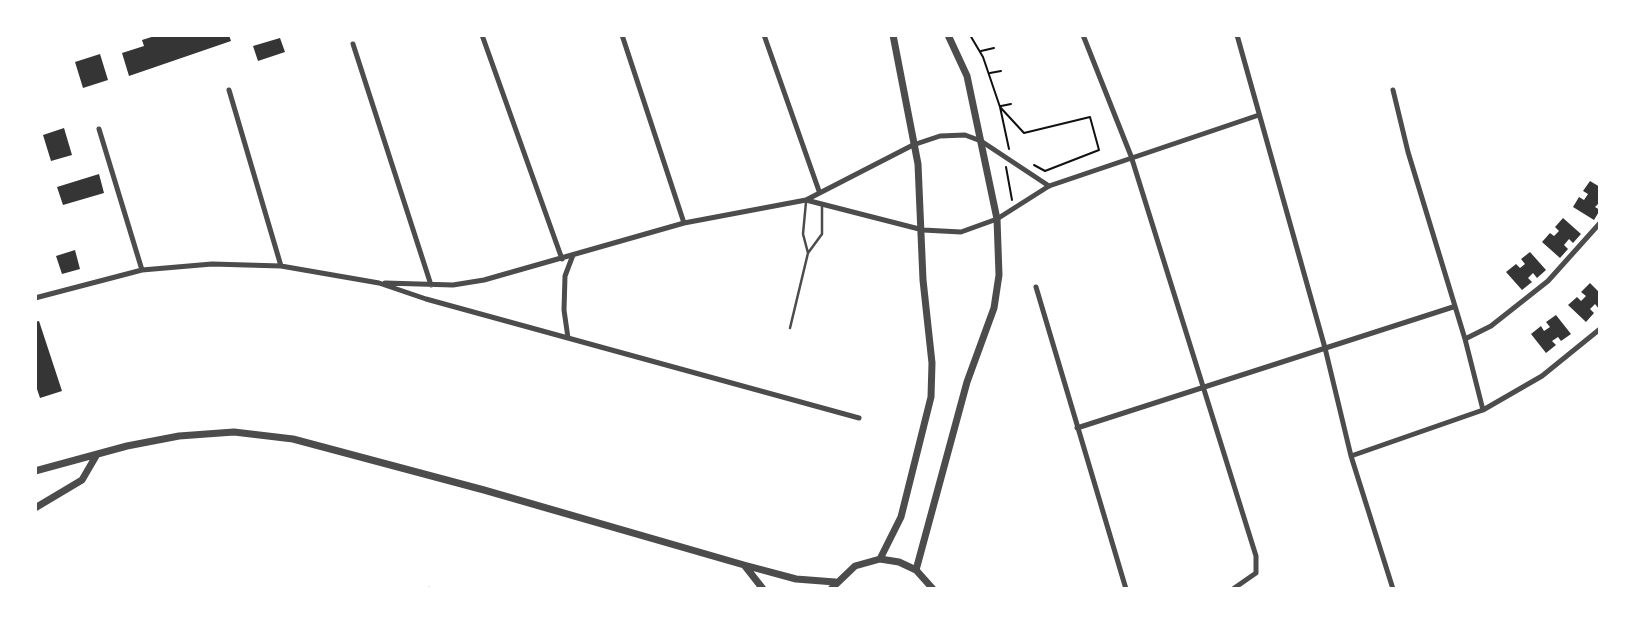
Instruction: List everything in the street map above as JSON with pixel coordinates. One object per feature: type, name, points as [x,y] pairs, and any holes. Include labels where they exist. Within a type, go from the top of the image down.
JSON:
[{"type":"street","points":[[482,35],[562,259]]},
{"type":"street","points":[[622,35],[684,223]]},
{"type":"street","points":[[764,35],[819,191]]},
{"type":"street","points":[[880,559],[901,517],[931,397],[932,339],[922,280],[923,230],[918,164],[893,35]]},
{"type":"street","points":[[916,570],[967,382],[994,307],[999,275],[997,219],[981,141],[967,76],[948,35]]},
{"type":"street","points":[[1083,35],[1130,156],[1258,565],[1252,578],[1233,589]]},
{"type":"street","points":[[1237,35],[1325,348],[1352,456],[1393,589]]},
{"type":"street","points":[[353,44],[431,285]]},
{"type":"street","points":[[229,90],[281,266]]},
{"type":"street","points":[[1393,90],[1483,410]]},
{"type":"street","points":[[806,200],[923,230],[961,232],[997,219],[1049,186],[1130,156],[1259,115]]},
{"type":"street","points":[[99,129],[142,270]]},
{"type":"street","points":[[379,283],[431,285],[484,280],[684,223],[806,200],[913,145],[953,134],[981,141],[1049,186]]},
{"type":"street","points":[[1465,340],[1491,326],[1540,288],[1600,223]]},
{"type":"street","points":[[568,338],[564,310],[565,276],[573,255]]},
{"type":"street","points":[[35,298],[142,270],[212,264],[281,266],[379,283],[859,418]]},
{"type":"street","points":[[1036,287],[1126,589]]},
{"type":"street","points":[[1077,428],[1453,307]]},
{"type":"street","points":[[1352,456],[1483,410],[1542,376],[1600,328]]},
{"type":"street","points":[[35,471],[179,436],[234,432],[293,439],[484,489],[796,579],[833,586],[855,566],[880,559],[899,562],[916,570],[933,589]]},
{"type":"street","points":[[35,508],[82,480],[96,456]]},
{"type":"street","points":[[744,565],[763,589]]},
{"type":"lane","points":[[806,200],[803,234],[808,253]]},
{"type":"lane","points":[[790,328],[808,253],[822,234],[822,205]]},
{"type":"path","points":[[970,35],[989,74],[1000,107],[1009,150]]},
{"type":"path","points":[[980,52],[994,48]]},
{"type":"path","points":[[989,74],[1001,71]]},
{"type":"path","points":[[1000,107],[1011,104]]},
{"type":"path","points":[[1000,107],[1024,133],[1090,117],[1099,150],[1045,171],[1033,164]]},
{"type":"path","points":[[1003,156],[1014,209]]},
{"type":"building","points":[[158,35],[229,35],[231,41],[129,76],[122,53],[144,46],[142,40]]},
{"type":"building","points":[[280,38],[285,52],[258,61],[253,46]]},
{"type":"building","points":[[100,54],[108,80],[83,88],[75,62]]},
{"type":"building","points":[[64,128],[72,155],[51,161],[43,135]]},
{"type":"building","points":[[99,174],[104,193],[63,205],[57,187]]},
{"type":"building","points":[[1590,181],[1600,187],[1600,202],[1595,207],[1600,210],[1594,220],[1573,207],[1579,197],[1584,200],[1588,194],[1583,191]]},
{"type":"building","points":[[1563,218],[1581,234],[1573,243],[1569,239],[1564,245],[1568,249],[1560,258],[1542,242],[1550,233],[1554,236],[1559,231],[1555,227]]},
{"type":"building","points":[[75,250],[80,269],[62,274],[56,256]]},
{"type":"building","points":[[1530,252],[1546,270],[1537,278],[1533,273],[1528,278],[1532,282],[1522,290],[1506,272],[1516,264],[1520,268],[1525,264],[1521,259]]},
{"type":"building","points":[[1590,283],[1600,293],[1600,310],[1595,304],[1590,309],[1594,313],[1586,322],[1568,305],[1577,297],[1581,301],[1586,296],[1581,292]]},
{"type":"building","points":[[1556,315],[1571,334],[1561,341],[1558,337],[1552,341],[1556,345],[1546,353],[1531,334],[1541,326],[1544,331],[1550,327],[1546,322]]},
{"type":"building","points":[[39,321],[62,391],[40,398],[35,383],[35,322]]}]
